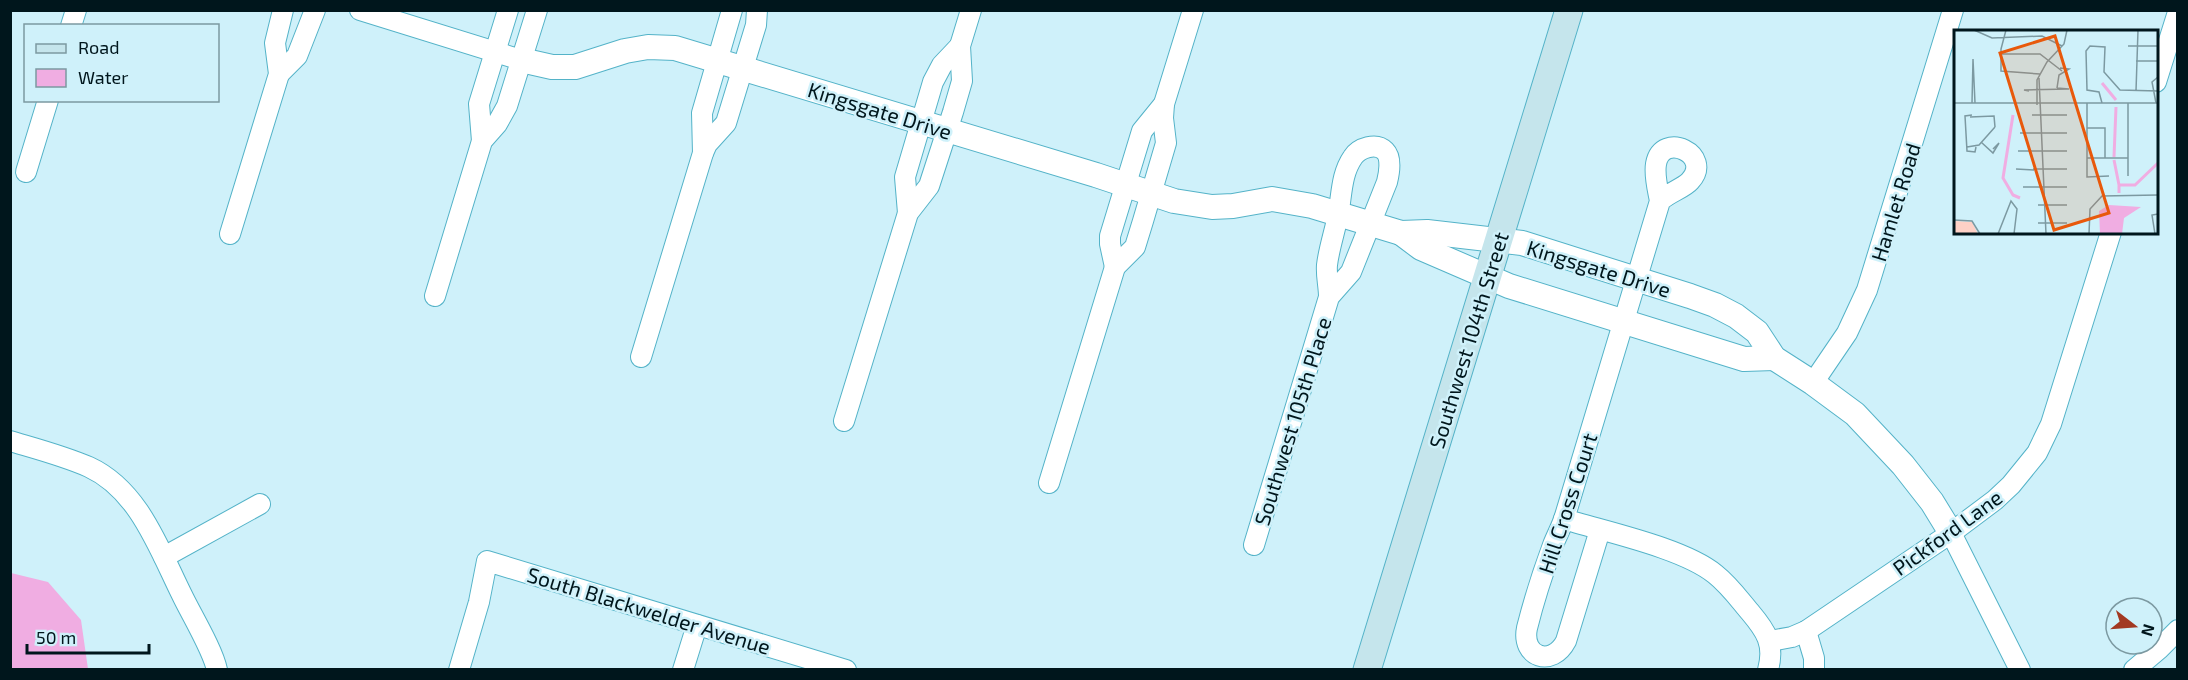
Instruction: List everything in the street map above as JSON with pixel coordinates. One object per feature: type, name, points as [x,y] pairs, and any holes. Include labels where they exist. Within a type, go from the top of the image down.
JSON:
[{"type":"main road","name":"Southwest 104th Street","points":[[1367,669],[1569,10]]},
{"type":"street","points":[[230,234],[279,74],[275,43],[283,10]]},
{"type":"street","points":[[279,74],[297,56],[315,10]]},
{"type":"street","name":"Kingsgate Drive","points":[[360,10],[494,52],[552,67],[575,67],[625,51],[648,47],[675,48],[1174,201],[1212,207],[1272,199],[1312,206],[1401,233],[1427,232],[1522,243],[1715,305],[1736,316],[1757,332],[1774,358],[1855,414],[1889,448],[1932,502],[1951,533],[2020,669]]},
{"type":"street","points":[[435,296],[482,141],[479,104],[508,10]]},
{"type":"street","points":[[482,141],[497,124],[507,106],[537,10]]},
{"type":"street","points":[[703,153],[702,112],[732,10]]},
{"type":"street","points":[[641,357],[703,153],[707,144],[726,123],[756,25],[757,10]]},
{"type":"street","points":[[844,421],[908,213],[929,186],[947,130],[962,81],[960,46],[971,10]]},
{"type":"street","points":[[1049,483],[1115,267],[1135,247],[1166,143],[1164,104],[1192,10]]},
{"type":"street","name":"Hamlet Road","points":[[1813,383],[1847,333],[1868,290],[1953,10]]},
{"type":"street","points":[[2158,79],[2178,12]]},
{"type":"street","points":[[908,213],[905,177],[921,123],[937,72],[960,46]]},
{"type":"street","points":[[26,172],[47,102]]},
{"type":"street","points":[[1115,267],[1110,236],[1125,185],[1142,131],[1164,104]]},
{"type":"street","name":"Southwest 105th Place","points":[[1254,545],[1329,297],[1327,268],[1339,214],[1342,187],[1349,164],[1360,149],[1377,147],[1385,151],[1388,156],[1389,172],[1351,272],[1329,297]]},
{"type":"street","name":"Hill Cross Court","points":[[1600,530],[1566,641],[1562,649],[1554,656],[1546,658],[1539,656],[1531,651],[1526,636],[1535,598],[1564,519],[1660,201]]},
{"type":"street","name":"Kingsgate Drive","points":[[1401,233],[1421,248],[1509,286],[1743,359],[1774,358]]},
{"type":"street","name":"Pickford Lane","points":[[1770,641],[1792,637],[1806,631],[1951,533],[2011,485],[2037,453],[2057,407],[2110,234]]},
{"type":"street","points":[[10,441],[89,468],[111,481],[127,495],[164,557],[217,669]]},
{"type":"street","points":[[164,557],[260,504]]},
{"type":"street","points":[[1564,519],[1681,556],[1714,573],[1748,610],[1770,641],[1772,654],[1768,669]]},
{"type":"street","name":"South Blackwelder Avenue","points":[[459,669],[479,602],[487,561],[846,669]]},
{"type":"street","points":[[683,669],[697,625]]},
{"type":"street","points":[[2134,669],[2178,630]]},
{"type":"street","points":[[1806,631],[1814,658],[1814,669]]},
{"type":"water","points":[[11,573],[48,582],[81,620],[88,669],[11,669]]}]
